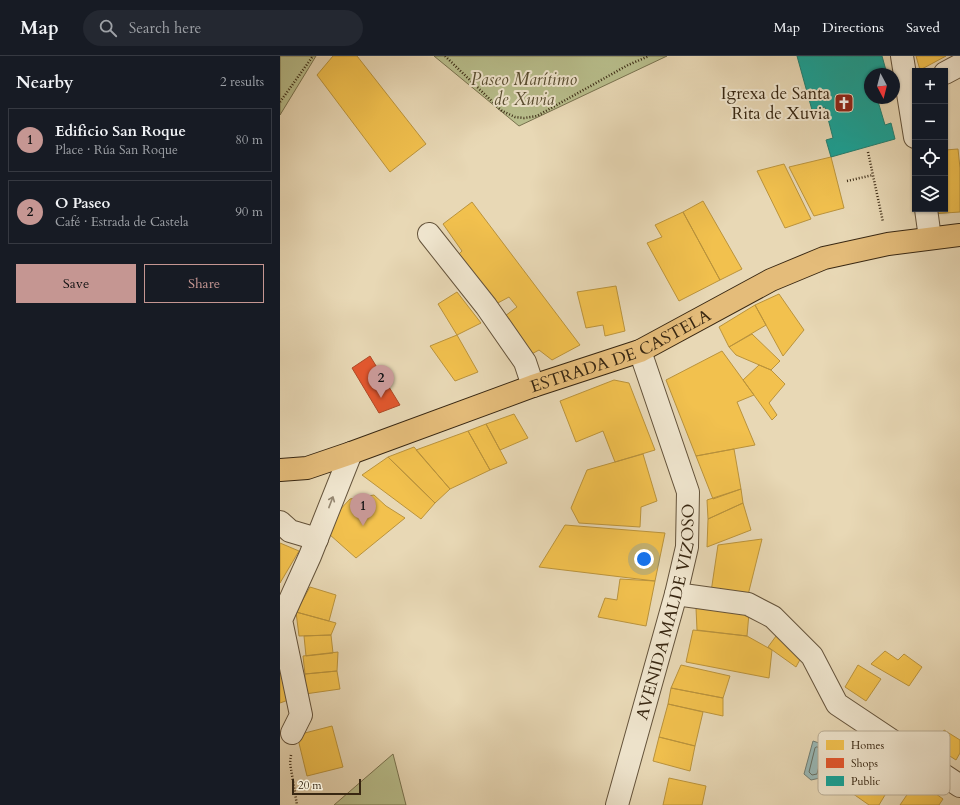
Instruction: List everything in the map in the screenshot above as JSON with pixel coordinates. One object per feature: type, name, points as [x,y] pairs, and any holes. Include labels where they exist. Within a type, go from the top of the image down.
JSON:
[{"type":"main road","name":"ESTRADA DE CASTELA","points":[[280,470],[306,468],[533,386],[640,351],[772,280],[824,258],[888,244],[960,235]]},
{"type":"street","points":[[902,56],[912,90]]},
{"type":"street","points":[[948,71],[960,65]]},
{"type":"street","points":[[926,212],[930,238]]},
{"type":"street","points":[[429,234],[486,306],[525,362],[533,386]]},
{"type":"street","name":"AVENIDA MALDE VIZOSO","points":[[617,805],[688,547],[688,492],[640,351]]},
{"type":"street","points":[[292,733],[300,715],[281,620],[317,539],[351,453]]},
{"type":"street","points":[[280,522],[290,531],[317,539]]},
{"type":"street","points":[[676,594],[748,604],[773,617],[812,656],[837,704],[878,731]]},
{"type":"street","points":[[950,779],[960,786]]},
{"type":"path","points":[[280,102],[313,56]]},
{"type":"path","points":[[445,56],[502,111],[515,117],[524,118],[537,116],[628,65],[650,56]]},
{"type":"path","points":[[868,152],[888,244]]},
{"type":"path","points":[[847,181],[873,175]]},
{"type":"path","points":[[292,733],[290,763],[297,805]]},
{"type":"green space","points":[[280,56],[316,56],[280,115]]},
{"type":"green space","name":"Paseo Marítimo de Xuvia","points":[[434,56],[667,56],[519,126]]},
{"type":"green space","points":[[393,754],[406,805],[334,805]]},
{"type":"water","points":[[813,741],[818,743],[818,778],[811,780],[804,774]]},
{"type":"building: Homes","points":[[333,56],[357,56],[426,144],[390,172],[317,75]]},
{"type":"building: Homes","points":[[916,56],[946,56],[924,68],[919,68]]},
{"type":"building: Homes","points":[[958,149],[960,168],[960,212],[931,214],[931,212],[948,212],[948,150]]},
{"type":"building: Homes","points":[[831,157],[844,208],[814,216],[789,167]]},
{"type":"building: Homes","points":[[784,164],[811,219],[785,228],[757,171]]},
{"type":"building: Homes","points":[[703,201],[742,269],[720,280],[683,212]]},
{"type":"building: Homes","points":[[472,202],[580,345],[552,360],[539,350],[528,356],[501,319],[517,307],[509,297],[494,305],[458,255],[462,251],[443,224]]},
{"type":"building: Homes","points":[[683,212],[720,280],[679,301],[647,243],[662,237],[655,225]]},
{"type":"building: Homes","points":[[616,286],[625,331],[605,336],[603,325],[586,328],[577,292]]},
{"type":"building: Homes","points":[[457,292],[481,323],[457,335],[438,304]]},
{"type":"building: Homes","points":[[779,294],[804,330],[783,356],[755,305]]},
{"type":"building: Homes","points":[[755,305],[766,325],[729,347],[719,327]]},
{"type":"building: Homes","points":[[752,334],[780,361],[771,370],[736,355],[729,347]]},
{"type":"building: Homes","points":[[457,335],[478,372],[455,381],[430,346]]},
{"type":"building: Homes","points":[[722,351],[754,395],[737,402],[755,445],[696,456],[666,380]]},
{"type":"building: Homes","points":[[759,365],[771,370],[785,384],[769,403],[777,415],[772,420],[743,380]]},
{"type":"building: Homes","points":[[614,380],[629,383],[655,450],[615,462],[603,431],[576,442],[560,401]]},
{"type":"building: Homes","points":[[514,414],[528,438],[500,450],[486,424]]},
{"type":"building: Homes","points":[[486,424],[507,463],[490,470],[468,431]]},
{"type":"building: Homes","points":[[468,431],[490,470],[450,489],[416,450]]},
{"type":"building: Homes","points":[[414,447],[450,489],[435,503],[388,457]]},
{"type":"building: Homes","points":[[734,449],[741,489],[713,499],[696,456]]},
{"type":"building: Homes","points":[[643,454],[657,501],[641,507],[640,527],[579,523],[571,508],[587,470]]},
{"type":"building: Homes","points":[[388,457],[435,503],[421,519],[362,475]]},
{"type":"building: Homes","points":[[741,489],[743,503],[708,519],[707,500]]},
{"type":"building: Homes","points":[[374,495],[386,506],[405,518],[356,558],[329,534],[335,515],[350,499]]},
{"type":"building: Homes","points":[[743,503],[751,530],[707,547],[708,519]]},
{"type":"building: Homes","points":[[565,525],[665,533],[655,581],[539,567]]},
{"type":"building: Homes","points":[[762,539],[747,599],[711,592],[718,545]]},
{"type":"building: Homes","points":[[280,543],[299,551],[280,583]]},
{"type":"building: Homes","points":[[620,579],[655,581],[646,626],[598,617],[605,598],[617,600]]},
{"type":"building: Homes","points":[[310,587],[336,595],[329,621],[296,612]]},
{"type":"building: Homes","points":[[696,608],[749,613],[747,636],[697,630]]},
{"type":"building: Homes","points":[[296,612],[336,623],[331,635],[299,636]]},
{"type":"building: Homes","points":[[693,630],[747,636],[772,650],[769,678],[686,662]]},
{"type":"building: Homes","points":[[779,632],[804,652],[796,667],[768,647]]},
{"type":"building: Homes","points":[[331,635],[333,653],[306,656],[304,636]]},
{"type":"building: Homes","points":[[885,651],[898,660],[904,654],[922,667],[909,686],[871,664]]},
{"type":"building: Homes","points":[[338,652],[337,671],[305,674],[303,656]]},
{"type":"building: Homes","points":[[681,665],[730,676],[723,698],[671,688]]},
{"type":"building: Homes","points":[[858,665],[881,679],[866,701],[845,687]]},
{"type":"building: Homes","points":[[337,671],[340,689],[305,694],[305,674]]},
{"type":"building: Homes","points":[[280,674],[291,699],[280,703]]},
{"type":"building: Homes","points":[[671,688],[723,698],[723,716],[668,704]]},
{"type":"building: Homes","points":[[668,704],[703,712],[695,746],[659,737]]},
{"type":"building: Homes","points":[[332,726],[343,767],[307,776],[297,735]]},
{"type":"building: Homes","points":[[950,734],[960,740],[960,753],[956,760],[950,756]]},
{"type":"building: Homes","points":[[659,737],[695,746],[690,771],[653,761]]},
{"type":"building: Homes","points":[[669,778],[706,786],[702,805],[663,805]]},
{"type":"building: Homes","points":[[855,795],[885,795],[879,805],[869,805]]},
{"type":"building: Homes","points":[[907,795],[938,795],[943,799],[939,805],[900,805]]},
{"type":"building: Shops","points":[[370,356],[400,405],[379,413],[352,368]]},
{"type":"building: Public","name":"Igrexa de Santa Rita de Xuvia","points":[[797,56],[882,56],[885,68],[864,68],[864,104],[879,104],[885,125],[891,123],[895,139],[831,157],[826,140],[833,138],[825,107],[812,110]]},
{"type":"place","name":"Igrexa de Santa Rita de Xuvia","points":[[844,103]]},
{"type":"place","name":"O Paseo","points":[[381,398]]},
{"type":"place","name":"Edificio San Roque","points":[[363,526]]}]
